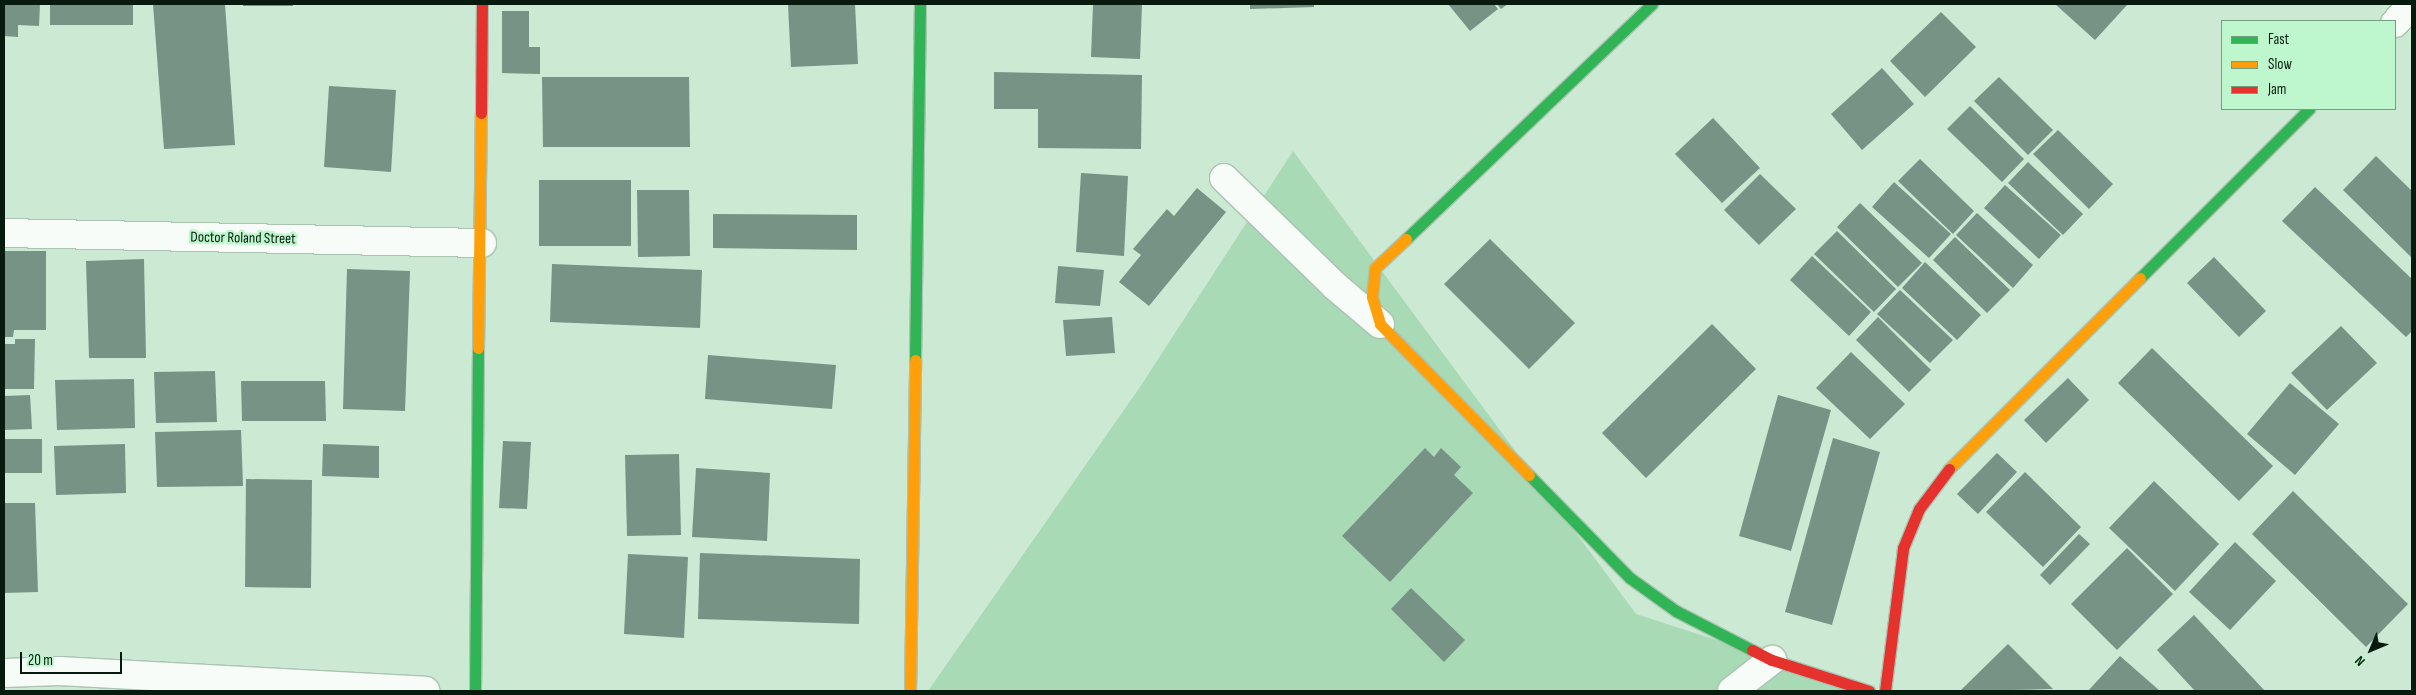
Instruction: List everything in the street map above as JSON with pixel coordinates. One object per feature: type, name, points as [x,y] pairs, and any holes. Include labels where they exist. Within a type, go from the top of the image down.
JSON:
[{"type":"street","points":[[475,691],[482,243],[482,4]]},
{"type":"street","points":[[910,691],[920,4]]},
{"type":"street","points":[[1380,324],[1372,297],[1375,268],[1652,4]]},
{"type":"street","points":[[1885,691],[1903,548],[1919,509],[1939,481],[2308,110]]},
{"type":"street","points":[[1224,178],[1335,286],[1380,324],[1630,578],[1676,611],[1772,660],[1869,691]]},
{"type":"street","name":"Doctor Roland Street","points":[[4,233],[482,243]]},
{"type":"street","points":[[1732,691],[1772,660]]},
{"type":"street","points":[[4,673],[59,671],[425,691]]},
{"type":"green space","points":[[1293,151],[1636,614],[1873,691],[928,691],[1140,387]]},
{"type":"building","points":[[4,4],[40,4],[39,26],[18,25],[18,37],[4,36]]},
{"type":"building","points":[[50,4],[133,4],[133,25],[50,25]]},
{"type":"building","points":[[153,4],[225,4],[235,145],[164,149]]},
{"type":"building","points":[[243,4],[293,4],[293,6],[243,6]]},
{"type":"building","points":[[788,4],[855,4],[858,64],[791,67]]},
{"type":"building","points":[[1093,4],[1142,4],[1140,59],[1091,57]]},
{"type":"building","points":[[1250,4],[1314,4],[1314,7],[1250,9]]},
{"type":"building","points":[[1448,4],[1494,4],[1498,9],[1470,31]]},
{"type":"building","points":[[1497,4],[1508,4],[1501,9]]},
{"type":"building","points":[[2055,4],[2128,4],[2095,40]]},
{"type":"building","points":[[502,11],[529,11],[529,47],[540,47],[540,74],[502,73]]},
{"type":"building","points":[[1941,12],[1976,47],[1925,97],[1890,61]]},
{"type":"building","points":[[1882,68],[1914,104],[1862,150],[1831,114]]},
{"type":"building","points":[[994,72],[1142,75],[1141,149],[1038,148],[1038,109],[994,109]]},
{"type":"building","points":[[542,77],[689,77],[690,147],[543,147]]},
{"type":"building","points":[[1999,77],[2053,130],[2028,155],[1974,101]]},
{"type":"building","points":[[329,86],[396,90],[391,172],[324,167]]},
{"type":"building","points":[[1970,106],[2024,159],[2002,182],[1947,129]]},
{"type":"building","points":[[1713,118],[1760,168],[1722,203],[1675,154]]},
{"type":"building","points":[[2058,130],[2113,184],[2089,209],[2033,154]]},
{"type":"building","points":[[2376,156],[2412,191],[2412,258],[2343,190]]},
{"type":"building","points":[[1920,159],[1974,211],[1953,234],[1898,181]]},
{"type":"building","points":[[2028,162],[2083,214],[2063,235],[2008,183]]},
{"type":"building","points":[[1081,173],[1128,176],[1124,256],[1076,252]]},
{"type":"building","points":[[1760,174],[1796,209],[1759,245],[1724,210]]},
{"type":"building","points":[[539,180],[631,180],[631,246],[539,246]]},
{"type":"building","points":[[1894,182],[1951,234],[1929,258],[1872,207]]},
{"type":"building","points":[[2005,185],[2061,235],[2039,259],[1984,208]]},
{"type":"building","points":[[2315,187],[2412,279],[2412,331],[2406,337],[2282,221]]},
{"type":"building","points":[[1197,188],[1226,212],[1149,306],[1119,282],[1141,255],[1133,249],[1167,209],[1174,216]]},
{"type":"building","points":[[637,190],[689,190],[690,256],[638,257]]},
{"type":"building","points":[[1860,203],[1922,263],[1898,287],[1837,227]]},
{"type":"building","points":[[1977,213],[2033,265],[2013,288],[1956,235]]},
{"type":"building","points":[[713,214],[857,215],[857,250],[713,248]]},
{"type":"building","points":[[1837,231],[1896,289],[1874,312],[1814,254]]},
{"type":"building","points":[[1955,237],[2010,290],[1987,313],[1933,260]]},
{"type":"building","points":[[1490,239],[1575,323],[1529,369],[1444,284]]},
{"type":"building","points":[[4,251],[46,251],[46,330],[14,330],[13,337],[4,337]]},
{"type":"building","points":[[1812,256],[1871,312],[1849,336],[1790,280]]},
{"type":"building","points":[[2214,257],[2266,311],[2239,337],[2187,283]]},
{"type":"building","points":[[144,259],[146,358],[89,358],[86,261]]},
{"type":"building","points":[[1925,262],[1981,315],[1957,340],[1902,288]]},
{"type":"building","points":[[552,264],[702,270],[700,328],[550,322]]},
{"type":"building","points":[[1058,266],[1104,270],[1100,306],[1055,303]]},
{"type":"building","points":[[347,269],[410,271],[405,411],[343,409]]},
{"type":"building","points":[[1900,290],[1953,340],[1930,363],[1877,314]]},
{"type":"building","points":[[1112,317],[1115,353],[1066,356],[1063,320]]},
{"type":"building","points":[[1878,317],[1931,370],[1909,392],[1856,340]]},
{"type":"building","points":[[1712,324],[1756,369],[1646,478],[1602,433]]},
{"type":"building","points":[[2341,326],[2377,363],[2327,410],[2291,373]]},
{"type":"building","points":[[15,339],[35,339],[34,389],[4,389],[4,344],[15,344]]},
{"type":"building","points":[[2152,348],[2273,466],[2239,501],[2118,383]]},
{"type":"building","points":[[1851,352],[1905,404],[1870,439],[1816,388]]},
{"type":"building","points":[[708,355],[836,365],[832,409],[705,399]]},
{"type":"building","points":[[215,371],[217,422],[156,423],[154,372]]},
{"type":"building","points":[[2068,378],[2089,400],[2046,443],[2024,420]]},
{"type":"building","points":[[134,379],[135,428],[57,430],[55,380]]},
{"type":"building","points":[[241,381],[325,381],[326,421],[242,421]]},
{"type":"building","points":[[2290,383],[2339,424],[2295,475],[2247,434]]},
{"type":"building","points":[[30,395],[32,429],[4,430],[4,396]]},
{"type":"building","points":[[1778,395],[1831,410],[1791,551],[1739,536]]},
{"type":"building","points":[[241,430],[243,486],[157,487],[155,432]]},
{"type":"building","points":[[1833,438],[1880,452],[1832,625],[1785,612]]},
{"type":"building","points":[[4,439],[42,439],[42,473],[4,473]]},
{"type":"building","points":[[503,441],[531,442],[527,509],[499,508]]},
{"type":"building","points":[[125,444],[126,493],[56,495],[54,446]]},
{"type":"building","points":[[323,444],[379,446],[379,478],[322,476]]},
{"type":"building","points":[[1425,448],[1434,457],[1441,448],[1461,467],[1454,475],[1473,493],[1390,582],[1342,536]]},
{"type":"building","points":[[1997,453],[2017,472],[1978,514],[1957,494]]},
{"type":"building","points":[[679,454],[681,535],[627,536],[625,455]]},
{"type":"building","points":[[696,468],[770,473],[767,541],[692,537]]},
{"type":"building","points":[[2025,472],[2081,527],[2043,567],[1986,512]]},
{"type":"building","points":[[246,479],[312,480],[311,588],[245,587]]},
{"type":"building","points":[[2154,481],[2219,544],[2175,591],[2109,528]]},
{"type":"building","points":[[2293,491],[2408,604],[2366,647],[2252,534]]},
{"type":"building","points":[[4,503],[35,503],[38,592],[4,593]]},
{"type":"building","points":[[2079,534],[2090,544],[2050,585],[2040,575]]},
{"type":"building","points":[[2235,542],[2276,581],[2230,630],[2189,592]]},
{"type":"building","points":[[2127,548],[2173,594],[2117,650],[2071,604]]},
{"type":"building","points":[[700,553],[860,559],[859,624],[698,619]]},
{"type":"building","points":[[628,554],[688,557],[684,638],[624,634]]},
{"type":"building","points":[[1411,588],[1465,640],[1444,662],[1391,609]]},
{"type":"building","points":[[2194,615],[2265,691],[2195,691],[2157,650]]},
{"type":"building","points":[[2008,644],[2053,689],[1960,691]]},
{"type":"building","points":[[2120,656],[2160,691],[2088,691]]},
{"type":"traffic: fast","points":[[915,360],[920,4]]},
{"type":"traffic: fast","points":[[1406,239],[1652,4]]},
{"type":"traffic: fast","points":[[2140,278],[2308,110]]},
{"type":"traffic: fast","points":[[475,691],[478,348]]},
{"type":"traffic: fast","points":[[1529,475],[1630,578],[1676,611],[1752,650]]},
{"type":"traffic: slow","points":[[478,348],[481,113]]},
{"type":"traffic: slow","points":[[1406,239],[1375,268],[1372,297],[1380,324],[1529,475]]},
{"type":"traffic: slow","points":[[1949,469],[2140,278]]},
{"type":"traffic: slow","points":[[910,691],[915,360]]},
{"type":"traffic: jam","points":[[481,113],[482,4]]},
{"type":"traffic: jam","points":[[1885,691],[1903,548],[1919,509],[1949,469]]},
{"type":"traffic: jam","points":[[1752,650],[1772,660],[1869,691]]}]
